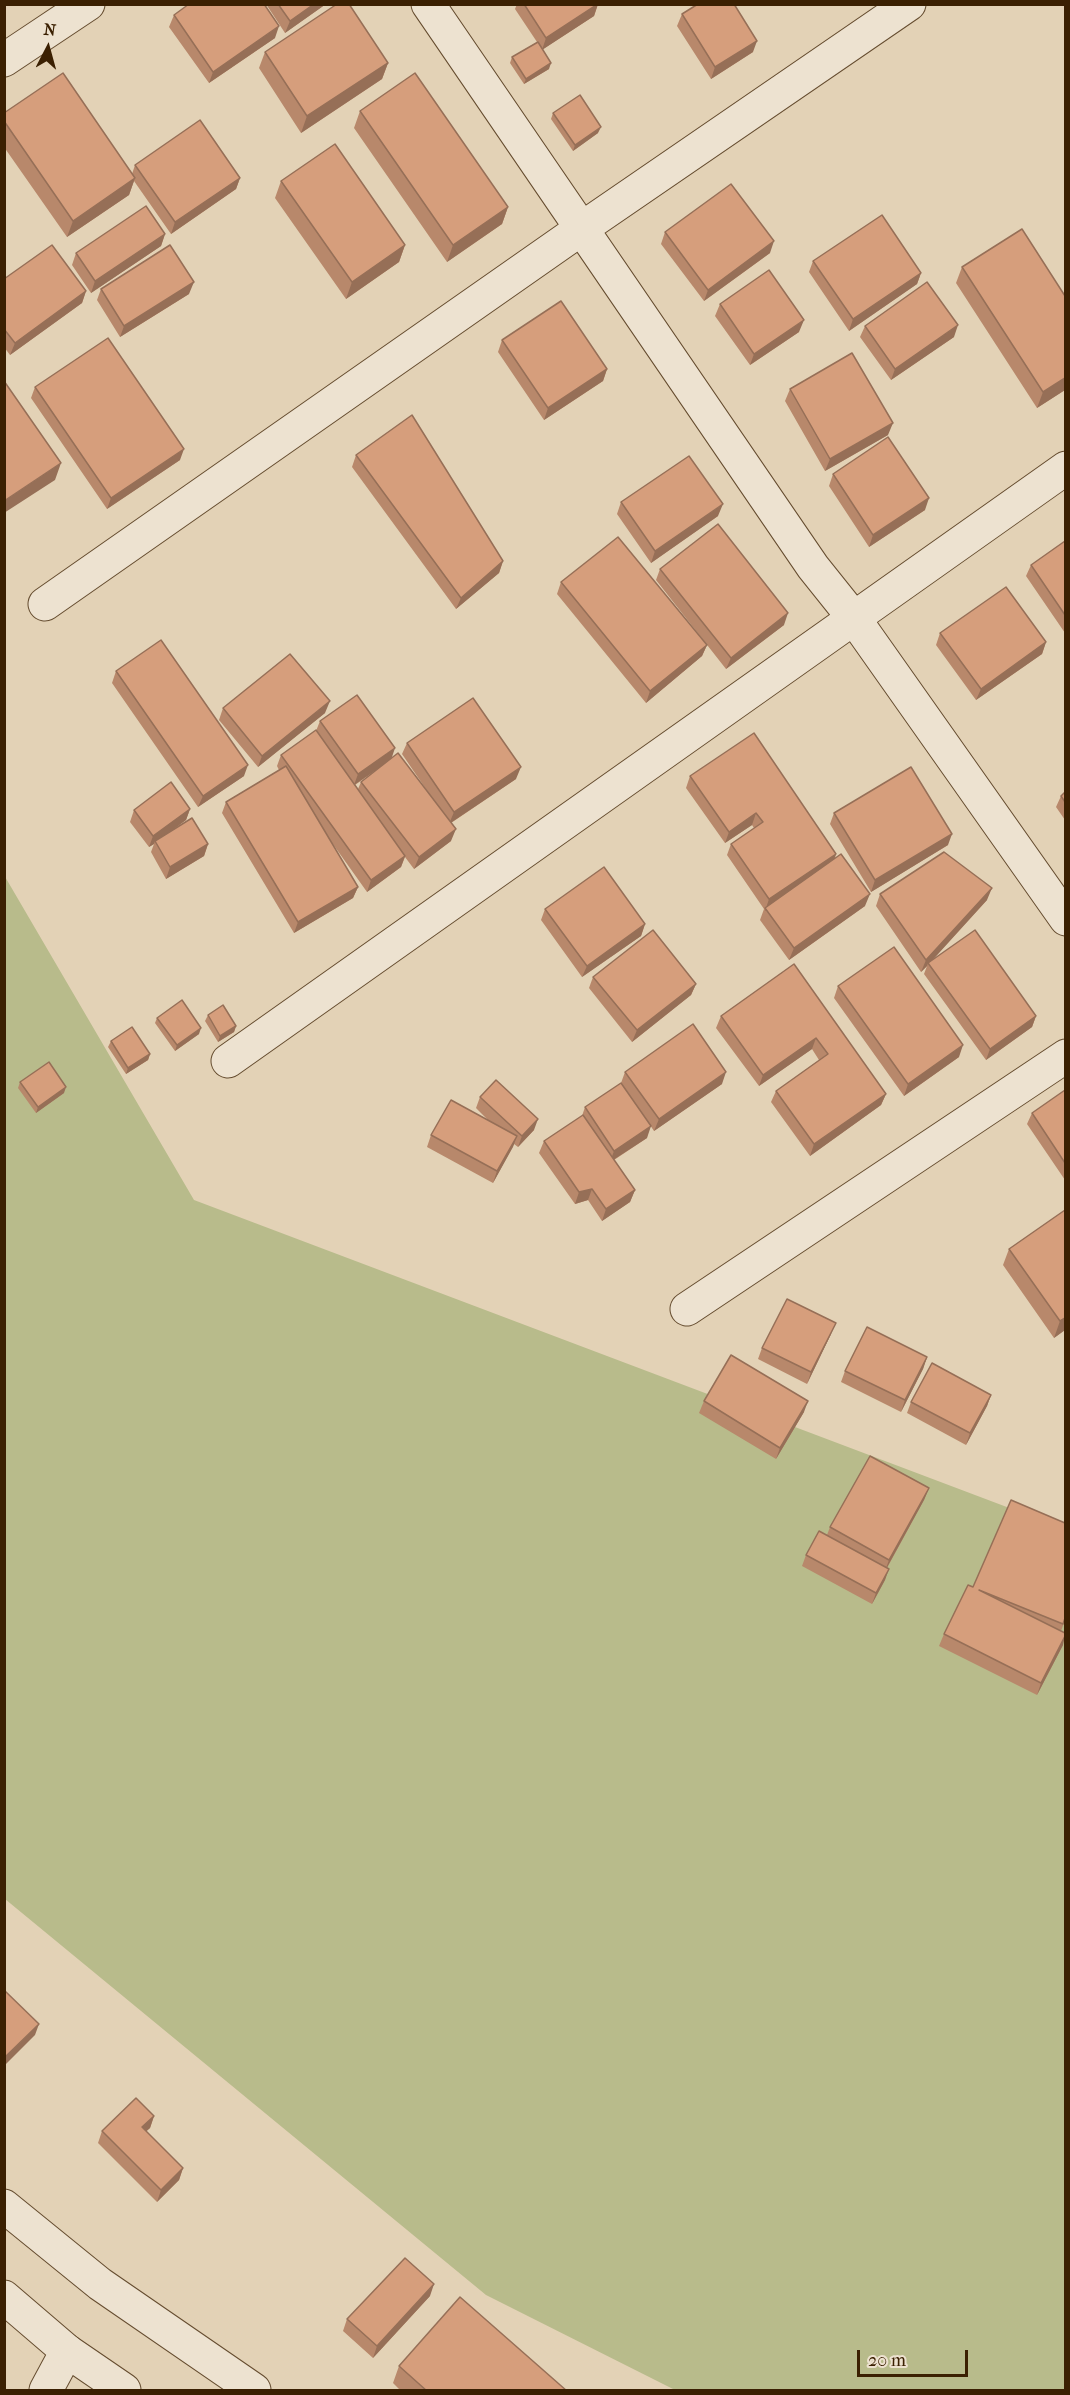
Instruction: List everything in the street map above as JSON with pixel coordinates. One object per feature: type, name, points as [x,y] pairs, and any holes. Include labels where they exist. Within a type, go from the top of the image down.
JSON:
[{"type":"street","points":[[4,60],[88,4]]},
{"type":"street","points":[[428,4],[813,567],[853,617],[1065,919]]},
{"type":"street","points":[[45,604],[581,229],[909,4]]},
{"type":"street","points":[[228,1061],[1065,468]]},
{"type":"street","points":[[687,1309],[1065,1056]]},
{"type":"street","points":[[4,2206],[100,2284],[254,2391]]},
{"type":"street","points":[[4,2297],[67,2351],[124,2391]]},
{"type":"street","points":[[46,2391],[67,2351]]},
{"type":"green space","points":[[4,875],[194,1200],[1065,1529],[1065,2390],[675,2390],[486,2295],[5,1899]]},
{"type":"building","points":[[189,4],[264,4],[279,26],[213,72],[174,15]]},
{"type":"building","points":[[278,4],[314,4],[290,21]]},
{"type":"building","points":[[337,4],[349,4],[388,63],[307,116],[265,52]]},
{"type":"building","points":[[524,4],[598,4],[546,38]]},
{"type":"building","points":[[698,4],[734,4],[757,41],[715,67],[682,14]]},
{"type":"building","points":[[538,42],[551,63],[526,79],[512,57]]},
{"type":"building","points":[[63,73],[135,178],[73,221],[4,121],[4,113]]},
{"type":"building","points":[[415,73],[508,207],[453,245],[360,111]]},
{"type":"building","points":[[580,95],[601,127],[575,145],[553,113]]},
{"type":"building","points":[[200,120],[240,178],[175,222],[135,165]]},
{"type":"building","points":[[335,144],[405,245],[352,282],[281,181]]},
{"type":"building","points":[[731,184],[774,241],[708,290],[665,232]]},
{"type":"building","points":[[146,206],[165,234],[95,281],[76,253]]},
{"type":"building","points":[[882,215],[921,273],[853,319],[813,261]]},
{"type":"building","points":[[1022,229],[1065,296],[1065,378],[1043,392],[962,267]]},
{"type":"building","points":[[52,245],[86,291],[15,343],[4,329],[4,279]]},
{"type":"building","points":[[170,245],[194,282],[124,326],[101,289]]},
{"type":"building","points":[[769,270],[804,320],[754,354],[720,304]]},
{"type":"building","points":[[927,282],[958,325],[895,369],[865,326]]},
{"type":"building","points":[[561,301],[607,369],[548,408],[502,340]]},
{"type":"building","points":[[108,338],[184,449],[111,498],[35,387]]},
{"type":"building","points":[[852,353],[893,423],[830,459],[790,389]]},
{"type":"building","points":[[4,381],[61,463],[4,501]]},
{"type":"building","points":[[412,415],[503,561],[461,598],[356,455]]},
{"type":"building","points":[[888,437],[929,498],[873,535],[833,474]]},
{"type":"building","points":[[689,456],[723,504],[655,551],[621,502]]},
{"type":"building","points":[[718,524],[788,613],[731,658],[660,569]]},
{"type":"building","points":[[618,537],[707,645],[650,691],[561,582]]},
{"type":"building","points":[[1065,541],[1065,615],[1031,565]]},
{"type":"building","points":[[1006,587],[1046,642],[981,689],[940,633]]},
{"type":"building","points":[[161,640],[248,765],[203,796],[116,671]]},
{"type":"building","points":[[290,654],[330,701],[262,756],[223,708]]},
{"type":"building","points":[[357,695],[395,748],[358,774],[320,721]]},
{"type":"building","points":[[473,698],[521,767],[454,812],[407,743]]},
{"type":"building","points":[[316,730],[405,856],[371,880],[281,755]]},
{"type":"building","points":[[754,733],[836,854],[769,899],[731,844],[763,822],[756,813],[729,832],[690,776]]},
{"type":"building","points":[[398,753],[456,829],[419,857],[361,782]]},
{"type":"building","points":[[286,766],[358,887],[298,922],[226,802]]},
{"type":"building","points":[[911,767],[952,834],[875,880],[834,813]]},
{"type":"building","points":[[171,782],[190,809],[153,836],[134,810]]},
{"type":"building","points":[[192,818],[208,844],[170,867],[155,841]]},
{"type":"building","points":[[944,852],[992,888],[926,960],[880,894]]},
{"type":"building","points":[[841,854],[870,894],[794,948],[765,908]]},
{"type":"building","points":[[604,867],[645,924],[587,966],[545,909]]},
{"type":"building","points":[[653,930],[696,984],[637,1030],[593,977]]},
{"type":"building","points":[[975,930],[1036,1016],[990,1049],[928,963]]},
{"type":"building","points":[[894,947],[963,1045],[908,1084],[838,986]]},
{"type":"building","points":[[794,964],[886,1094],[814,1144],[776,1091],[828,1054],[816,1038],[763,1075],[721,1016]]},
{"type":"building","points":[[182,1000],[201,1028],[177,1045],[157,1018]]},
{"type":"building","points":[[223,1005],[236,1026],[220,1036],[208,1015]]},
{"type":"building","points":[[693,1024],[726,1072],[659,1119],[625,1072]]},
{"type":"building","points":[[132,1027],[150,1054],[128,1068],[111,1041]]},
{"type":"building","points":[[49,1062],[66,1087],[38,1107],[20,1082]]},
{"type":"building","points":[[496,1080],[538,1119],[522,1136],[480,1097]]},
{"type":"building","points":[[621,1083],[651,1126],[614,1151],[585,1107]]},
{"type":"building","points":[[1065,1090],[1065,1163],[1032,1113]]},
{"type":"building","points":[[451,1100],[517,1136],[497,1171],[431,1135]]},
{"type":"building","points":[[583,1115],[635,1190],[606,1209],[592,1189],[579,1192],[544,1141]]},
{"type":"building","points":[[1065,1210],[1065,1318],[1060,1321],[1009,1249]]},
{"type":"building","points":[[787,1299],[836,1323],[811,1372],[762,1348]]},
{"type":"building","points":[[867,1327],[927,1357],[905,1400],[845,1371]]},
{"type":"building","points":[[731,1355],[808,1401],[780,1448],[704,1401]]},
{"type":"building","points":[[932,1363],[991,1395],[970,1433],[911,1402]]},
{"type":"building","points":[[870,1456],[929,1488],[889,1560],[830,1527]]},
{"type":"building","points":[[1011,1500],[1065,1523],[1065,1618],[1063,1624],[979,1590],[1065,1633],[1041,1683],[944,1634],[968,1585],[973,1587]]},
{"type":"building","points":[[819,1531],[889,1569],[876,1593],[806,1555]]},
{"type":"building","points":[[4,1990],[39,2024],[4,2058]]},
{"type":"building","points":[[136,2098],[154,2116],[142,2127],[183,2168],[161,2190],[102,2131]]},
{"type":"building","points":[[405,2258],[434,2284],[377,2346],[347,2319]]},
{"type":"building","points":[[460,2297],[567,2391],[427,2391],[399,2366]]}]
